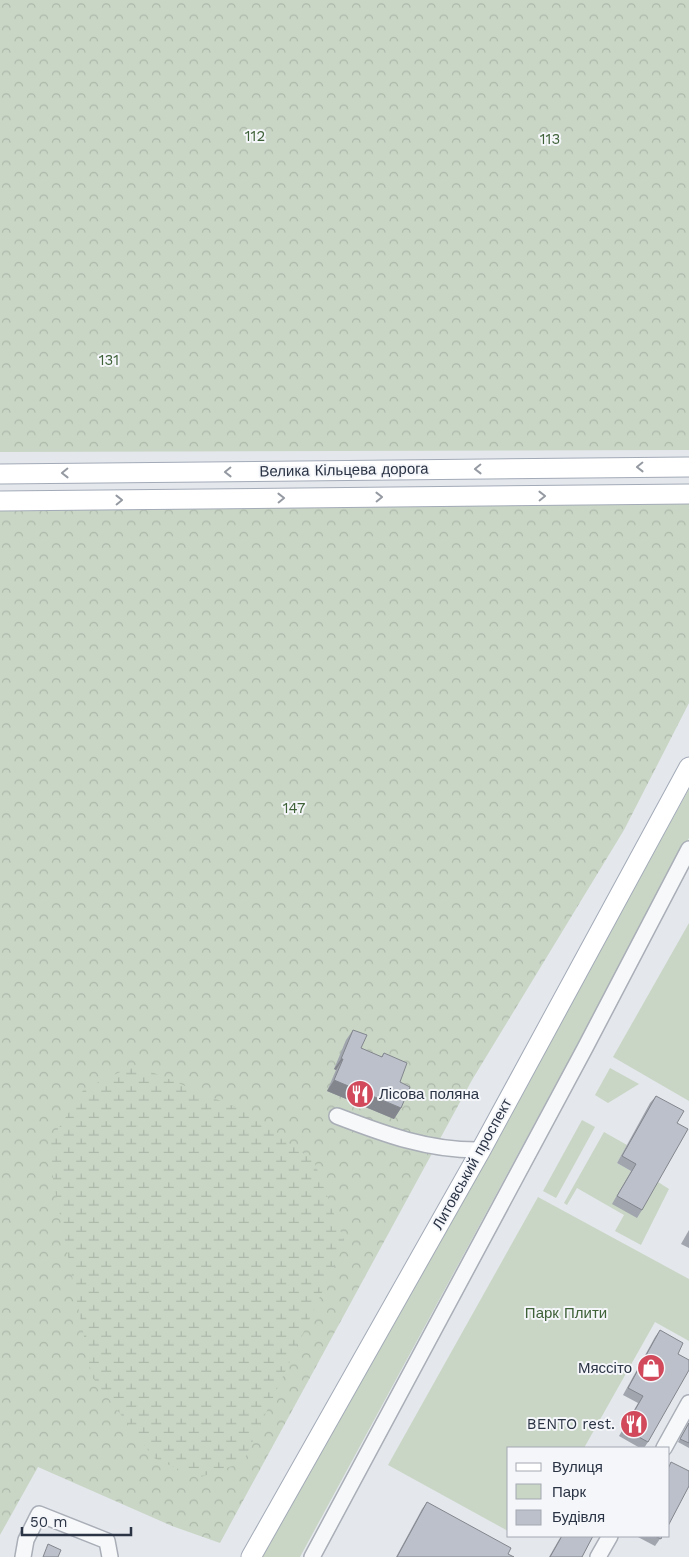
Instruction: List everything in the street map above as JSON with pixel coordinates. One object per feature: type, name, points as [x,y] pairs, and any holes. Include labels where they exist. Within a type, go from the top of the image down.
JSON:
[{"type":"main road","name":"Велика Кільцева дорога","points":[[0,474],[689,466]]},
{"type":"main road","name":"Велика Кільцева дорога","points":[[0,501],[689,494]]},
{"type":"main road","name":"Литовський проспект","points":[[250,1557],[481,1150],[689,767]]},
{"type":"street","points":[[312,1557],[689,849]]},
{"type":"street","points":[[337,1116],[384,1134],[419,1144],[449,1149],[481,1150]]},
{"type":"street","points":[[665,1447],[689,1403]]},
{"type":"street","points":[[23,1557],[26,1540],[39,1514],[107,1541],[110,1557]]},
{"type":"street","points":[[598,1557],[609,1537]]},
{"type":"green space","points":[[0,0],[689,0],[689,450],[0,452]]},
{"type":"green space","name":"147","points":[[689,494],[689,703],[624,830],[472,1080],[220,1543],[172,1526],[38,1467],[0,1535],[0,501]]},
{"type":"green space","points":[[689,789],[689,838],[300,1557],[260,1557],[568,1008]]},
{"type":"green space","points":[[689,923],[689,1101],[613,1057]]},
{"type":"green space","points":[[135,1065],[240,1109],[314,1161],[345,1243],[243,1462],[198,1478],[154,1458],[92,1377],[53,1180],[51,1140],[84,1089]]},
{"type":"green space","points":[[610,1068],[639,1084],[608,1103],[595,1095]]},
{"type":"green space","points":[[582,1120],[595,1127],[556,1198],[543,1191]]},
{"type":"green space","points":[[604,1132],[627,1145],[617,1163],[631,1171],[613,1204],[658,1182],[669,1189],[641,1245],[615,1231],[624,1215],[577,1188],[567,1205],[564,1203]]},
{"type":"green space","name":"Парк Плити","points":[[538,1197],[689,1279],[689,1341],[655,1322],[585,1447],[507,1447],[507,1530],[388,1465]]},
{"type":"building","points":[[353,1030],[367,1035],[361,1048],[382,1057],[384,1053],[407,1063],[400,1082],[410,1087],[401,1108],[334,1080]]},
{"type":"building","points":[[656,1096],[684,1111],[677,1123],[688,1129],[642,1210],[617,1196],[636,1164],[622,1156]]},
{"type":"building","points":[[660,1330],[683,1343],[678,1354],[689,1360],[689,1370],[648,1442],[624,1429],[643,1396],[628,1388]]},
{"type":"building","points":[[689,1423],[689,1443],[680,1439]]},
{"type":"building","points":[[671,1462],[689,1471],[689,1486],[669,1524],[669,1467]]},
{"type":"building","points":[[427,1502],[511,1548],[508,1554],[514,1557],[397,1557]]},
{"type":"building","points":[[561,1537],[592,1537],[582,1557],[550,1557]]},
{"type":"building","points":[[48,1544],[61,1550],[58,1557],[43,1557]]},
{"type":"place","name":"Лісова поляна","points":[[360,1094]]},
{"type":"place","name":"Мяссіто","points":[[651,1368]]},
{"type":"place","name":"BENTO rest.","points":[[634,1424]]},
{"type":"park label","name":"112","points":[[255,136]]},
{"type":"park label","name":"113","points":[[550,139]]},
{"type":"park label","name":"131","points":[[109,360]]}]
